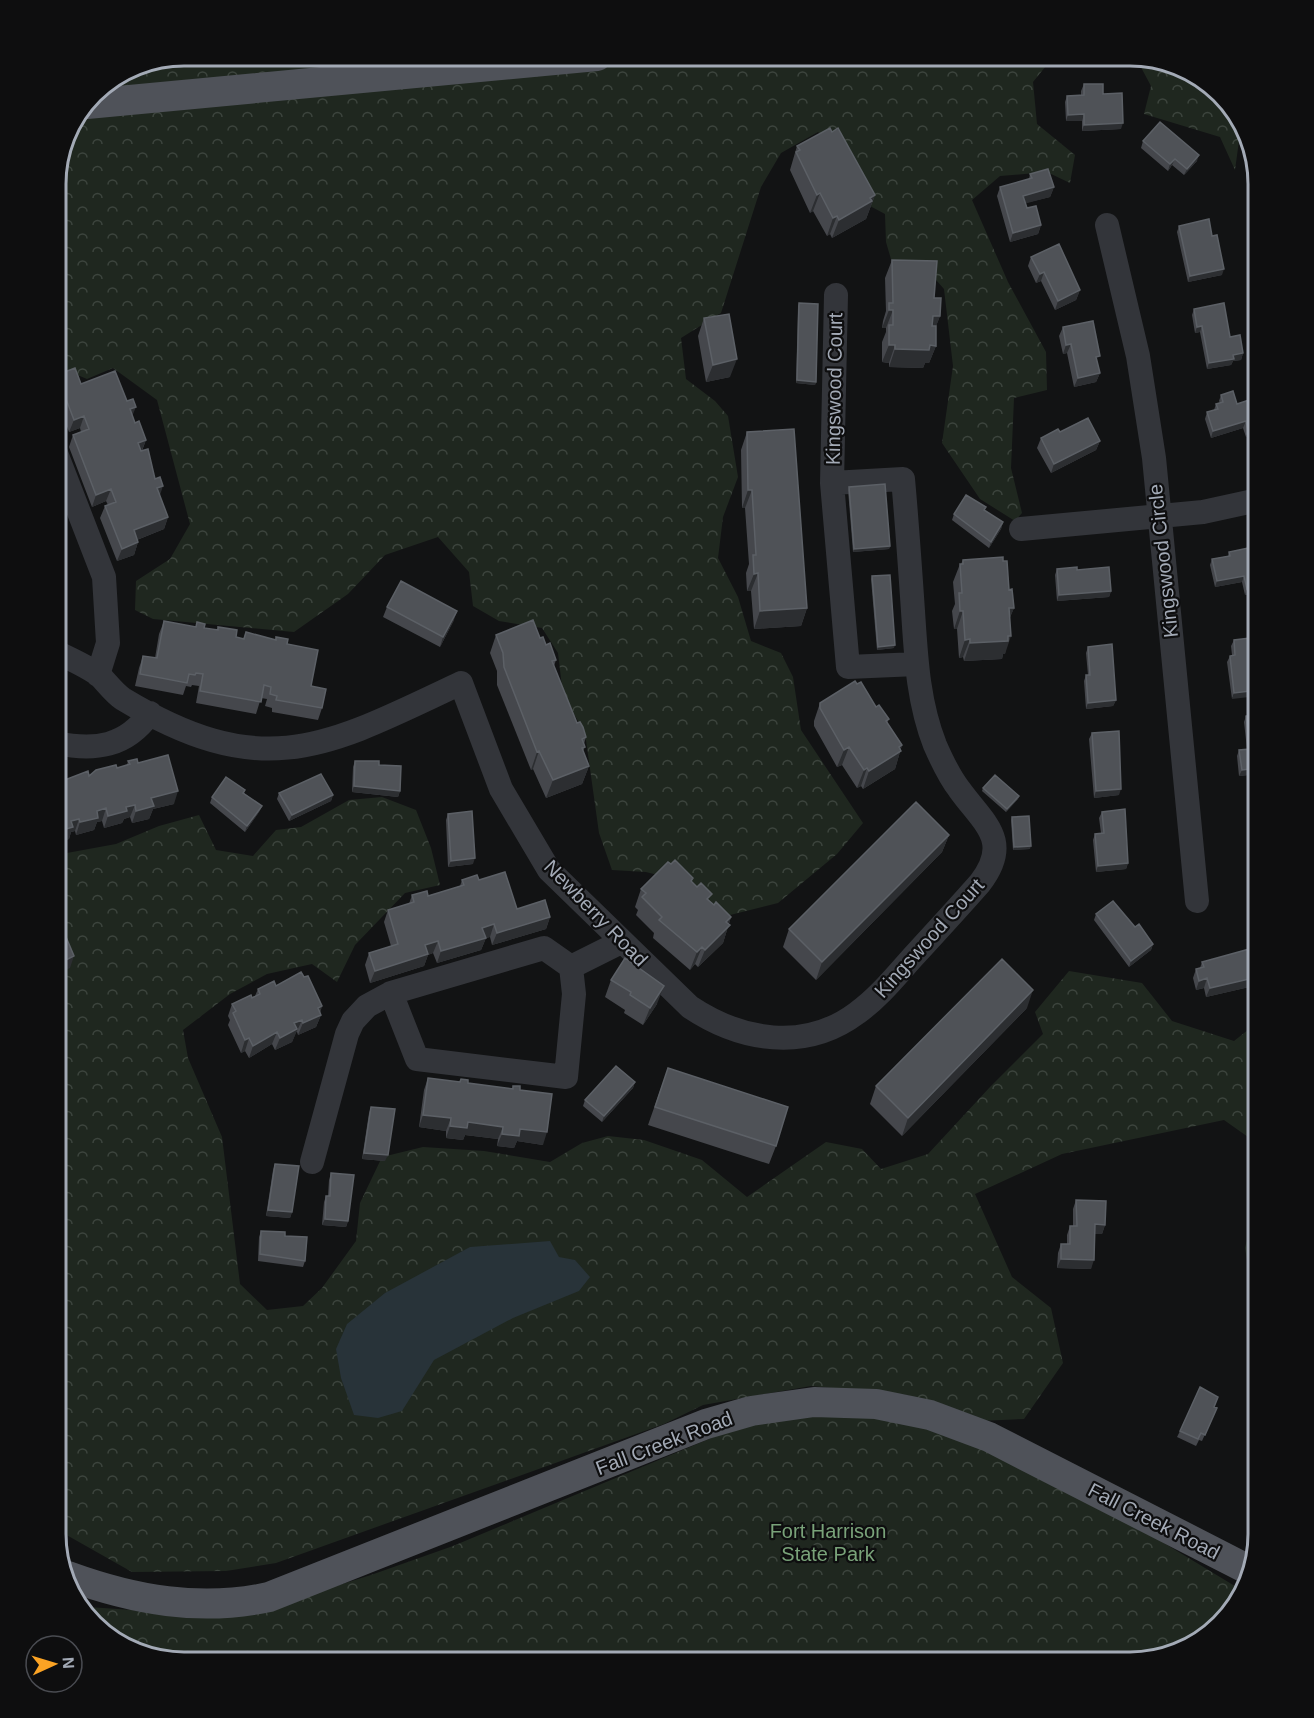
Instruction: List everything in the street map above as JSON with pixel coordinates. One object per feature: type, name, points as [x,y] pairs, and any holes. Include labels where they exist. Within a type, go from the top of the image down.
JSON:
[{"type":"main road","points":[[99,103],[491,66]]},
{"type":"main road","name":"Fall Creek Road","points":[[75,1578],[140,1598],[185,1604],[233,1603],[269,1597],[706,1424],[767,1407],[829,1401],[891,1406],[961,1424],[1243,1567]]},
{"type":"street","name":"Kingswood Circle","points":[[1107,225],[1145,395],[1160,517],[1197,901]]},
{"type":"street","name":"Kingswood Court","points":[[836,295],[832,483],[848,667],[917,664]]},
{"type":"street","points":[[66,479],[104,577],[108,644],[98,675]]},
{"type":"street","name":"Kingswood Court","points":[[792,1037],[830,1028],[869,1004],[990,870],[994,840],[985,819],[959,790],[940,757],[924,713],[917,664],[903,479],[832,483]]},
{"type":"street","points":[[1021,529],[1160,517],[1219,510],[1248,503]]},
{"type":"street","name":"Newberry Road","points":[[66,657],[98,675],[120,698],[184,731],[213,741],[259,749],[298,747],[330,741],[360,731],[461,683],[501,789],[549,870],[690,1007],[710,1020],[753,1036],[792,1037]]},
{"type":"street","points":[[66,744],[86,746],[115,743],[129,737],[150,713]]},
{"type":"street","points":[[571,968],[621,942]]},
{"type":"street","points":[[312,1162],[349,1028],[367,1006],[391,993],[544,948],[571,968],[574,994],[566,1077],[417,1059],[391,993]]},
{"type":"green space","points":[[176,66],[1046,66],[1033,82],[1037,124],[1075,155],[1070,183],[1047,172],[1000,176],[972,200],[1008,282],[1046,352],[1047,390],[1014,398],[1011,468],[1022,513],[1015,521],[980,499],[942,443],[953,366],[944,289],[922,264],[893,266],[886,242],[885,214],[870,206],[848,155],[818,132],[781,153],[761,187],[721,313],[681,338],[686,379],[715,401],[728,416],[738,477],[723,517],[718,558],[738,597],[751,641],[781,653],[793,677],[801,730],[863,823],[837,854],[778,903],[722,917],[685,882],[646,872],[612,870],[599,833],[585,733],[563,695],[558,653],[542,628],[499,621],[473,606],[469,572],[438,537],[385,555],[348,594],[294,632],[153,619],[135,610],[136,581],[170,559],[190,524],[157,400],[113,368],[87,379],[66,370],[66,176],[68,161],[75,139],[95,106],[112,90],[132,78],[161,68]]},
{"type":"green space","points":[[1141,66],[1160,70],[1189,82],[1219,106],[1239,139],[1235,170],[1220,137],[1144,114],[1151,86]]},
{"type":"green space","points":[[382,797],[416,810],[431,848],[440,885],[405,893],[355,945],[337,982],[312,964],[267,974],[230,994],[183,1030],[188,1058],[222,1137],[240,1284],[267,1310],[303,1306],[322,1288],[356,1241],[360,1203],[382,1157],[423,1147],[484,1151],[550,1162],[582,1143],[608,1136],[644,1140],[702,1160],[747,1197],[826,1142],[862,1149],[881,1169],[928,1154],[1043,1034],[1035,1012],[1069,971],[1142,983],[1172,1021],[1234,1041],[1248,1030],[1248,1137],[1224,1120],[1062,1154],[975,1194],[1012,1277],[1051,1308],[1063,1363],[1024,1419],[979,1421],[907,1395],[811,1386],[703,1405],[664,1424],[276,1563],[226,1571],[132,1572],[66,1535],[66,853],[116,844],[159,826],[199,815],[216,850],[253,856],[276,830],[301,827],[349,800]]},
{"type":"green space","points":[[1248,1236],[1248,1265],[1245,1248]]},
{"type":"green space","name":"Fort Harrison State Park","points":[[846,1415],[901,1422],[955,1435],[1083,1494],[1235,1586],[1224,1606],[1202,1628],[1175,1643],[1160,1648],[1130,1652],[184,1652],[154,1648],[139,1643],[112,1628],[92,1607],[236,1617],[371,1575],[453,1546],[733,1429],[792,1416]]},
{"type":"shaded area","points":[[550,1241],[559,1257],[575,1260],[590,1277],[579,1291],[513,1318],[434,1360],[402,1411],[378,1418],[354,1415],[341,1378],[336,1349],[347,1324],[385,1293],[470,1247]]},
{"type":"building","points":[[1084,84],[1103,84],[1103,94],[1122,93],[1123,123],[1084,125],[1084,114],[1068,115],[1067,96],[1084,95]]},
{"type":"building","points":[[1160,122],[1199,155],[1187,169],[1175,159],[1170,164],[1143,141]]},
{"type":"building","points":[[830,128],[832,132],[838,128],[875,195],[870,198],[872,201],[839,220],[837,216],[833,218],[820,193],[817,195],[796,152],[800,150],[797,146]]},
{"type":"building","points":[[1048,169],[1054,187],[1023,196],[1027,208],[1036,206],[1041,225],[1013,233],[1000,187],[1032,178],[1030,174]]},
{"type":"building","points":[[1209,219],[1212,236],[1217,235],[1224,269],[1190,276],[1179,226]]},
{"type":"building","points":[[1059,244],[1080,290],[1058,301],[1044,272],[1040,274],[1031,257]]},
{"type":"building","points":[[892,260],[937,261],[934,298],[941,298],[940,316],[933,316],[932,326],[936,326],[936,346],[930,345],[929,350],[895,349],[895,345],[889,345],[889,325],[893,325],[893,310],[889,310],[889,303],[893,303]]},
{"type":"building","points":[[799,303],[818,304],[816,382],[797,380]]},
{"type":"building","points":[[1224,303],[1230,337],[1240,335],[1243,353],[1233,355],[1234,359],[1209,363],[1202,326],[1197,327],[1194,309]]},
{"type":"building","points":[[729,314],[737,359],[713,365],[704,318]]},
{"type":"building","points":[[1093,321],[1100,356],[1096,357],[1100,373],[1078,378],[1071,344],[1066,345],[1063,327]]},
{"type":"building","points":[[75,368],[81,384],[115,371],[127,401],[133,399],[136,407],[130,409],[135,423],[139,421],[146,440],[138,443],[141,451],[148,449],[155,479],[160,477],[163,486],[157,488],[168,517],[134,530],[138,542],[122,549],[105,506],[116,502],[111,489],[96,495],[73,435],[89,429],[84,416],[74,420],[66,399],[66,372]]},
{"type":"building","points":[[1233,391],[1237,404],[1248,400],[1248,431],[1246,421],[1213,431],[1207,412],[1218,409],[1216,404],[1223,402],[1221,395]]},
{"type":"building","points":[[1088,418],[1100,441],[1054,464],[1041,438],[1058,429],[1060,432]]},
{"type":"building","points":[[794,429],[807,608],[760,611],[758,573],[754,574],[753,555],[756,555],[752,490],[748,490],[747,432]]},
{"type":"building","points":[[885,484],[890,546],[854,549],[849,487]]},
{"type":"building","points":[[966,495],[986,507],[984,510],[1003,522],[991,542],[954,514]]},
{"type":"building","points":[[1248,548],[1248,589],[1244,576],[1217,581],[1212,559],[1230,556],[1229,552]]},
{"type":"building","points":[[1003,557],[1003,561],[1007,561],[1009,590],[1012,589],[1014,608],[1009,608],[1011,636],[1008,636],[1008,641],[970,643],[970,639],[965,640],[963,611],[960,611],[959,593],[962,593],[960,564],[963,564],[963,560]]},
{"type":"building","points":[[1077,567],[1077,570],[1109,567],[1111,591],[1059,595],[1057,569]]},
{"type":"building","points":[[890,575],[895,645],[878,647],[872,576]]},
{"type":"building","points":[[401,581],[457,611],[443,637],[387,607]]},
{"type":"building","points":[[533,620],[540,638],[543,637],[546,645],[550,643],[556,660],[552,661],[577,723],[580,722],[586,737],[582,739],[585,747],[582,748],[589,766],[553,780],[539,751],[537,752],[504,667],[503,653],[496,635]]},
{"type":"building","points":[[164,621],[196,627],[197,622],[205,624],[204,628],[218,630],[218,627],[237,630],[236,637],[244,639],[246,632],[276,640],[276,637],[288,639],[287,644],[318,650],[311,686],[326,689],[322,708],[276,700],[277,696],[270,694],[271,687],[264,685],[261,702],[200,691],[203,674],[189,674],[187,683],[140,674],[143,656],[157,658]]},
{"type":"building","points":[[1248,638],[1248,691],[1234,693],[1230,656],[1235,655],[1234,640]]},
{"type":"building","points":[[1112,644],[1116,700],[1088,703],[1086,675],[1090,675],[1088,647]]},
{"type":"building","points":[[855,681],[857,684],[861,682],[876,707],[879,705],[889,719],[886,721],[902,745],[899,747],[901,751],[869,771],[867,768],[864,770],[849,747],[844,750],[820,708],[820,703]]},
{"type":"building","points":[[1119,731],[1121,789],[1096,791],[1092,733]]},
{"type":"building","points":[[1248,749],[1248,769],[1242,770],[1239,750]]},
{"type":"building","points":[[168,755],[178,791],[151,798],[154,806],[136,811],[135,805],[126,807],[127,811],[108,816],[106,808],[97,811],[98,818],[80,822],[79,819],[71,821],[73,827],[66,829],[66,780],[88,771],[89,776],[96,770],[130,764],[128,761],[137,759],[138,763]]},
{"type":"building","points":[[355,761],[379,761],[379,765],[401,766],[400,791],[354,786]]},
{"type":"building","points":[[321,774],[333,795],[292,815],[279,793]]},
{"type":"building","points":[[995,775],[1019,796],[1007,809],[983,788]]},
{"type":"building","points":[[226,777],[262,806],[247,826],[212,797]]},
{"type":"building","points":[[916,802],[949,835],[822,962],[789,929]]},
{"type":"building","points":[[1125,809],[1128,863],[1098,866],[1095,834],[1104,833],[1102,812]]},
{"type":"building","points":[[472,811],[475,858],[451,861],[448,814]]},
{"type":"building","points":[[1029,816],[1031,846],[1014,847],[1012,817]]},
{"type":"building","points":[[675,860],[693,878],[691,881],[697,887],[701,883],[712,894],[707,899],[714,905],[716,902],[731,917],[726,922],[730,925],[705,950],[702,947],[697,952],[659,920],[662,917],[642,897],[646,893],[641,889],[668,862],[671,864]]},
{"type":"building","points":[[505,872],[517,909],[545,900],[550,917],[497,933],[494,924],[482,928],[486,938],[441,951],[438,941],[425,945],[428,954],[375,971],[369,953],[398,944],[388,910],[414,902],[412,895],[427,891],[428,896],[464,885],[462,880],[477,875],[479,880]]},
{"type":"building","points":[[1113,901],[1135,927],[1139,924],[1153,944],[1131,961],[1096,914]]},
{"type":"building","points":[[66,937],[74,956],[66,960]]},
{"type":"building","points":[[1248,949],[1248,979],[1210,988],[1207,978],[1199,981],[1196,969],[1204,967],[1202,962]]},
{"type":"building","points":[[625,958],[664,986],[650,1008],[630,995],[631,992],[611,980]]},
{"type":"building","points":[[1002,959],[1033,990],[908,1118],[876,1086]]},
{"type":"building","points":[[301,972],[304,977],[308,976],[322,1006],[318,1008],[321,1015],[303,1023],[302,1020],[294,1023],[297,1029],[280,1038],[277,1032],[253,1046],[249,1038],[245,1040],[233,1013],[236,1011],[232,1004],[251,995],[252,998],[260,994],[258,989],[274,981],[276,986]]},
{"type":"building","points":[[616,1066],[635,1082],[604,1116],[585,1100]]},
{"type":"building","points":[[668,1068],[788,1107],[776,1146],[655,1107]]},
{"type":"building","points":[[428,1078],[460,1082],[461,1079],[468,1080],[468,1083],[513,1089],[513,1086],[520,1086],[520,1090],[552,1094],[547,1132],[520,1129],[519,1136],[502,1134],[503,1127],[468,1122],[467,1128],[450,1126],[451,1118],[423,1115]]},
{"type":"building","points":[[371,1107],[395,1109],[388,1155],[364,1153]]},
{"type":"building","points":[[275,1164],[299,1166],[292,1212],[268,1210]]},
{"type":"building","points":[[331,1173],[354,1175],[348,1221],[325,1219],[326,1196],[330,1196]]},
{"type":"building","points":[[1076,1200],[1106,1201],[1105,1225],[1095,1224],[1094,1260],[1061,1259],[1061,1244],[1070,1244],[1070,1226],[1077,1226]]},
{"type":"building","points":[[261,1231],[285,1232],[285,1236],[307,1237],[305,1261],[260,1254]]},
{"type":"building","points":[[1200,1387],[1218,1397],[1214,1407],[1217,1408],[1205,1435],[1201,1433],[1198,1439],[1180,1431]]}]
